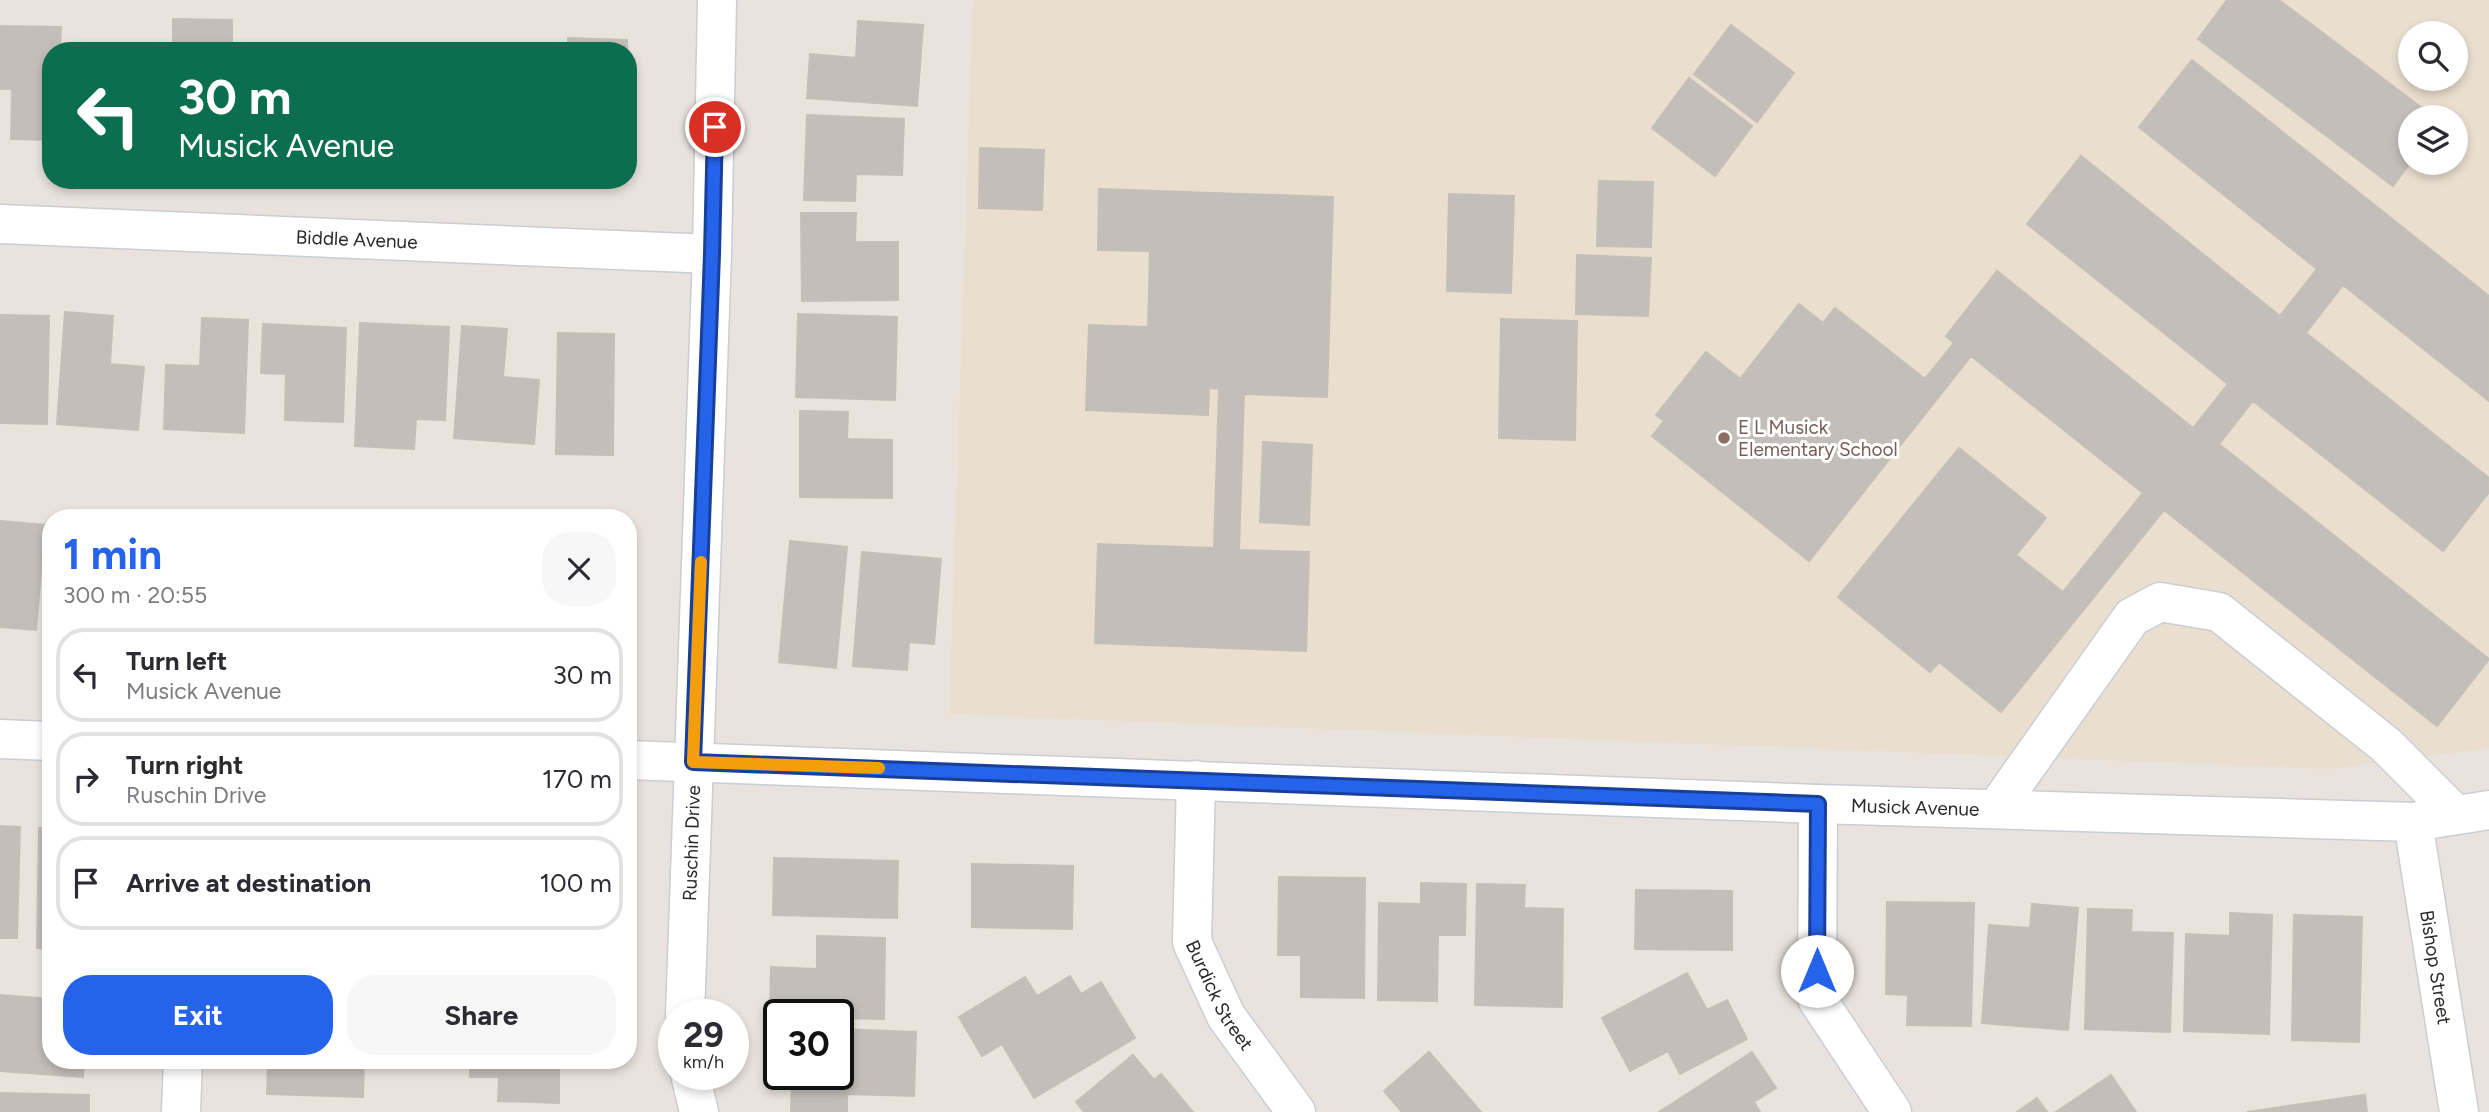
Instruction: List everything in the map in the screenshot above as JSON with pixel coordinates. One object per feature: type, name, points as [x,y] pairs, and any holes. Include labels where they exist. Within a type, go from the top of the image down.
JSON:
[{"type":"street","name":"Ruschin Drive","points":[[686,999],[712,254],[717,0]]},
{"type":"street","name":"Biddle Avenue","points":[[0,224],[712,254]]},
{"type":"street","points":[[1996,809],[2132,617],[2160,602],[2219,612],[2472,812]]},
{"type":"street","points":[[0,739],[42,741]]},
{"type":"street","name":"Musick Avenue","points":[[637,760],[1818,804],[2413,822],[2472,812]]},
{"type":"street","name":"Burdick Street","points":[[1196,780],[1192,942],[1226,1016],[1296,1112]]},
{"type":"street","points":[[1818,804],[1817,999],[1892,1112]]},
{"type":"street","name":"Bishop Street","points":[[2413,822],[2459,1112]]},
{"type":"street","points":[[181,1112],[183,1069]]},
{"type":"street","points":[[694,1090],[699,1112]]},
{"type":"shaded area","name":"E L Musick Elementary School","points":[[973,0],[2489,0],[2489,748],[2329,769],[949,714]]},
{"type":"building","points":[[2227,0],[2279,0],[2418,105],[2398,105],[2398,175],[2401,175],[2393,186],[2198,39]]},
{"type":"building","points":[[173,19],[232,20],[232,42],[173,42]]},
{"type":"building","points":[[858,21],[923,25],[917,106],[807,98],[810,54],[856,58]]},
{"type":"building","points":[[1731,25],[1794,73],[1757,122],[1694,74]]},
{"type":"building","points":[[0,26],[61,27],[60,42],[42,42],[42,140],[11,139],[12,89],[0,89]]},
{"type":"building","points":[[568,38],[627,40],[627,42],[568,42]]},
{"type":"building","points":[[2192,60],[2489,296],[2489,401],[2343,285],[2306,333],[2489,478],[2489,492],[2443,551],[2253,401],[2219,444],[2489,659],[2437,726],[2164,510],[2001,712],[1939,662],[1930,672],[1838,597],[1959,448],[2046,518],[2016,555],[2063,592],[2143,493],[1971,356],[1809,561],[1652,436],[1664,421],[1656,415],[1706,352],[1740,379],[1799,304],[1823,323],[1835,308],[1925,379],[1954,343],[1946,336],[1997,271],[2193,428],[2228,384],[2027,224],[2081,156],[2280,316],[2317,269],[2139,127]]},
{"type":"building","points":[[1689,78],[1752,126],[1715,176],[1652,128]]},
{"type":"building","points":[[807,115],[904,119],[902,175],[856,174],[855,201],[804,200]]},
{"type":"building","points":[[980,148],[1044,150],[1042,210],[979,208]]},
{"type":"building","points":[[1599,181],[1653,182],[1651,247],[1597,246]]},
{"type":"building","points":[[1099,189],[1333,197],[1327,397],[1244,394],[1239,550],[1309,552],[1306,651],[1095,643],[1098,544],[1214,548],[1219,389],[1209,388],[1208,415],[1086,410],[1089,325],[1148,327],[1150,251],[1098,250]]},
{"type":"building","points":[[1449,194],[1514,196],[1511,293],[1447,291]]},
{"type":"building","points":[[801,213],[856,213],[855,242],[898,242],[898,300],[802,301]]},
{"type":"building","points":[[1577,255],[1651,258],[1648,316],[1576,314]]},
{"type":"building","points":[[65,312],[113,316],[110,364],[144,367],[138,430],[57,424]]},
{"type":"building","points":[[798,314],[897,317],[895,400],[796,397]]},
{"type":"building","points":[[0,315],[49,316],[47,424],[0,423]]},
{"type":"building","points":[[202,318],[248,320],[244,433],[164,429],[166,365],[200,366]]},
{"type":"building","points":[[1501,319],[1577,321],[1575,440],[1499,438]]},
{"type":"building","points":[[360,323],[449,327],[445,420],[416,419],[414,449],[355,446]]},
{"type":"building","points":[[263,324],[346,328],[343,422],[285,420],[286,374],[261,373]]},
{"type":"building","points":[[462,326],[507,329],[503,377],[539,380],[534,444],[454,438]]},
{"type":"building","points":[[558,333],[614,334],[613,455],[556,454]]},
{"type":"building","points":[[800,411],[848,412],[847,439],[892,440],[892,498],[800,497]]},
{"type":"building","points":[[1263,442],[1312,445],[1309,525],[1260,522]]},
{"type":"building","points":[[0,521],[42,525],[36,630],[0,627]]},
{"type":"building","points":[[790,541],[847,547],[836,668],[779,662]]},
{"type":"building","points":[[862,552],[941,559],[934,644],[909,642],[907,670],[853,666]]},
{"type":"building","points":[[0,826],[20,827],[17,938],[0,938]]},
{"type":"building","points":[[39,828],[42,828],[42,948],[37,948]]},
{"type":"building","points":[[774,858],[898,861],[897,918],[773,915]]},
{"type":"building","points":[[972,864],[1073,866],[1072,929],[972,927]]},
{"type":"building","points":[[1279,877],[1365,878],[1364,998],[1301,997],[1301,955],[1278,955]]},
{"type":"building","points":[[1421,883],[1466,884],[1465,935],[1438,935],[1437,1001],[1378,1000],[1379,903],[1421,904]]},
{"type":"building","points":[[1477,884],[1525,885],[1524,908],[1563,909],[1562,1007],[1475,1005]]},
{"type":"building","points":[[1636,890],[1732,891],[1732,950],[1635,949]]},
{"type":"building","points":[[1887,902],[1974,903],[1971,1026],[1907,1025],[1908,995],[1886,994]]},
{"type":"building","points":[[2032,904],[2078,908],[2068,1030],[1982,1023],[1989,925],[2030,928]]},
{"type":"building","points":[[2088,909],[2132,910],[2131,932],[2173,933],[2170,1032],[2085,1029]]},
{"type":"building","points":[[2230,913],[2272,915],[2269,1034],[2184,1031],[2186,934],[2230,936]]},
{"type":"building","points":[[2294,915],[2362,917],[2359,1042],[2292,1040]]},
{"type":"building","points":[[817,936],[885,938],[884,1019],[854,1018],[854,999],[770,999],[771,967],[817,969]]},
{"type":"building","points":[[1687,973],[1707,1010],[1727,1000],[1747,1039],[1680,1074],[1668,1051],[1630,1071],[1602,1018]]},
{"type":"building","points":[[1070,976],[1081,994],[1101,982],[1135,1038],[1034,1098],[1002,1044],[982,1056],[959,1017],[1025,977],[1037,996]]},
{"type":"building","points":[[0,995],[42,998],[42,1069],[83,1069],[83,1077],[0,1071]]},
{"type":"building","points":[[854,1030],[916,1032],[914,1096],[847,1094],[847,1112],[791,1112],[792,1090],[854,1090]]},
{"type":"building","points":[[1429,1052],[1481,1112],[1402,1112],[1384,1091]]},
{"type":"building","points":[[1752,1052],[1776,1088],[1754,1102],[1760,1112],[1659,1112]]},
{"type":"building","points":[[1133,1055],[1154,1080],[1161,1074],[1193,1112],[1084,1112],[1076,1102]]},
{"type":"building","points":[[268,1069],[364,1069],[363,1097],[267,1094]]},
{"type":"building","points":[[470,1069],[559,1069],[559,1103],[498,1101],[499,1077],[470,1077]]},
{"type":"building","points":[[2111,1075],[2136,1112],[2056,1112]]},
{"type":"building","points":[[0,1093],[89,1095],[89,1112],[0,1112]]},
{"type":"building","points":[[2365,1095],[2367,1112],[2247,1112]]},
{"type":"building","points":[[2037,1098],[2047,1112],[2017,1112]]},
{"type":"slow traffic","points":[[701,562],[693,762],[879,768]]},
{"type":"place","name":"E L Musick Elementary School","points":[[1724,438]]},
{"type":"route","points":[[715,127],[693,762],[1818,804],[1817,971]]}]
